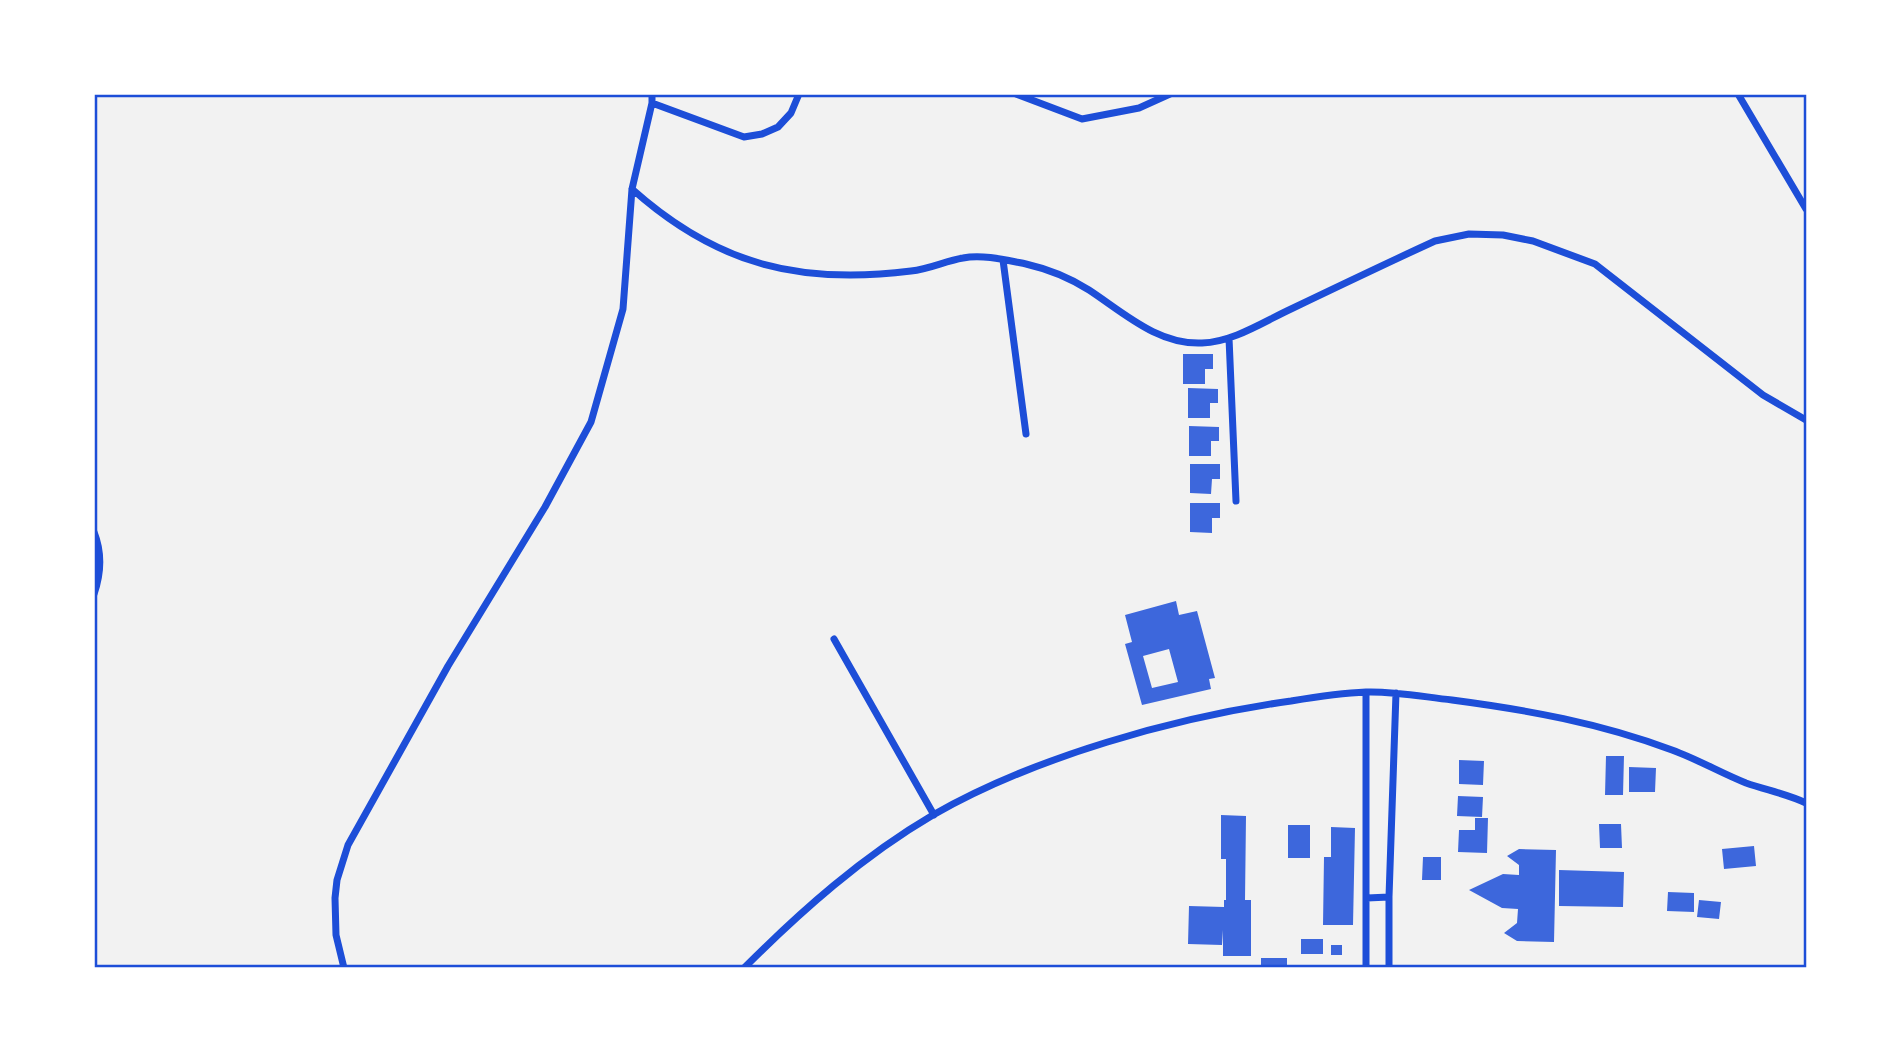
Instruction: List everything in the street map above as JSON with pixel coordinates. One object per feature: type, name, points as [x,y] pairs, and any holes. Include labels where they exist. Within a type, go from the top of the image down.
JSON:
[{"type":"street","points":[[344,968],[337,935],[335,898],[348,845],[448,666],[545,507],[591,422],[623,309],[632,189],[652,99],[744,137],[762,134],[778,127],[791,113],[799,94]]},
{"type":"street","points":[[1016,94],[1082,119],[1139,108],[1170,94]]},
{"type":"street","points":[[1738,94],[1807,209]]},
{"type":"street","points":[[632,189],[691,234],[736,256],[782,270],[828,276],[862,276],[920,270],[965,257],[1003,260],[1044,269],[1076,282],[1144,327],[1167,338],[1204,344],[1229,338],[1435,241],[1469,234],[1503,235],[1533,241],[1595,264],[1763,395],[1807,420]]},
{"type":"street","points":[[1003,260],[1026,434]]},
{"type":"street","points":[[1229,338],[1236,501]]},
{"type":"street","points":[[94,532],[98,542],[100,565],[99,581],[94,594]]},
{"type":"street","points":[[834,639],[934,815]]},
{"type":"street","points":[[1366,692],[1366,968]]},
{"type":"street","points":[[744,968],[834,886],[934,815],[1005,781],[1058,760],[1144,732],[1254,706],[1366,692],[1396,693],[1522,709],[1599,726],[1673,750],[1747,783],[1807,803]]},
{"type":"street","points":[[1389,968],[1396,693]]},
{"type":"street","points":[[1367,898],[1389,897]]},
{"type":"building","points":[[1183,354],[1213,354],[1213,369],[1205,369],[1205,384],[1183,384]]},
{"type":"building","points":[[1188,388],[1218,389],[1218,403],[1210,403],[1210,418],[1188,418]]},
{"type":"building","points":[[1189,426],[1219,427],[1219,441],[1211,441],[1211,456],[1189,456]]},
{"type":"building","points":[[1190,464],[1220,464],[1220,479],[1212,479],[1211,494],[1190,493]]},
{"type":"building","points":[[1190,503],[1220,503],[1220,518],[1212,518],[1212,533],[1190,532]]},
{"type":"building","points":[[1176,601],[1179,615],[1197,611],[1215,678],[1209,679],[1211,689],[1142,705],[1125,644],[1132,642],[1125,615]],"holes":[[[1169,649],[1178,682],[1152,688],[1143,656]]]},
{"type":"building","points":[[1606,756],[1624,756],[1623,795],[1605,795]]},
{"type":"building","points":[[1459,760],[1484,761],[1483,785],[1459,784]]},
{"type":"building","points":[[1629,767],[1656,768],[1655,792],[1629,792]]},
{"type":"building","points":[[1458,796],[1483,797],[1482,817],[1457,816]]},
{"type":"building","points":[[1221,815],[1246,816],[1245,900],[1251,900],[1251,956],[1223,956],[1223,930],[1222,945],[1188,944],[1189,906],[1224,907],[1226,900],[1226,859],[1221,859]]},
{"type":"building","points":[[1475,818],[1488,818],[1487,853],[1458,852],[1459,830],[1475,830]]},
{"type":"building","points":[[1599,824],[1621,824],[1622,848],[1600,848]]},
{"type":"building","points":[[1288,825],[1310,825],[1310,858],[1288,858]]},
{"type":"building","points":[[1331,827],[1355,828],[1353,925],[1323,925],[1324,857],[1331,857]]},
{"type":"building","points":[[1754,846],[1756,866],[1724,869],[1722,849]]},
{"type":"building","points":[[1519,849],[1556,850],[1554,942],[1517,941],[1504,933],[1517,923],[1518,909],[1502,908],[1469,890],[1503,874],[1519,875],[1519,865],[1507,856]]},
{"type":"building","points":[[1423,857],[1441,857],[1441,880],[1422,880]]},
{"type":"building","points":[[1559,870],[1624,872],[1623,907],[1559,906]]},
{"type":"building","points":[[1668,892],[1694,893],[1694,912],[1667,911]]},
{"type":"building","points":[[1699,900],[1721,902],[1719,919],[1697,917]]},
{"type":"building","points":[[1301,939],[1323,939],[1323,954],[1301,954]]},
{"type":"building","points":[[1331,945],[1342,945],[1342,955],[1331,955]]},
{"type":"building","points":[[1261,958],[1287,958],[1287,968],[1261,968]]}]
